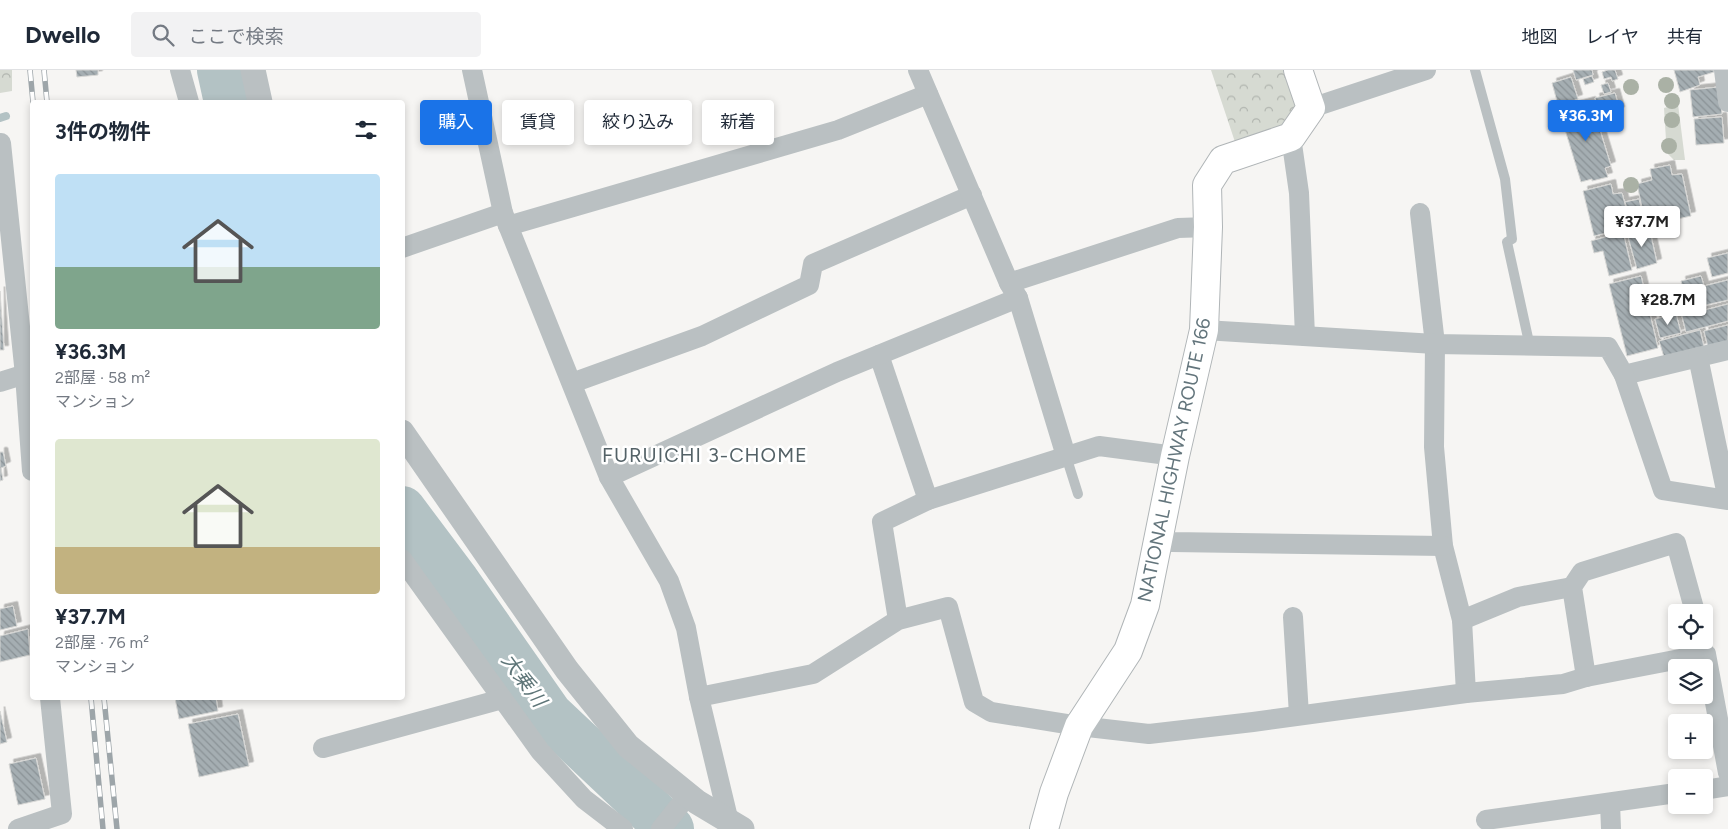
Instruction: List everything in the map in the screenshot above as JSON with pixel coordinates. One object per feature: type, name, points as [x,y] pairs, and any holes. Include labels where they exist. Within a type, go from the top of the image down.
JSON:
[{"type":"highway","points":[[1290,137],[1311,108],[1298,70]]},
{"type":"highway","name":"NATIONAL HIGHWAY ROUTE 166","points":[[1044,829],[1054,793],[1079,726],[1128,651],[1145,605],[1175,456],[1204,330],[1208,227],[1207,185],[1223,160],[1290,137]]},
{"type":"street","points":[[180,70],[188,100]]},
{"type":"street","points":[[253,70],[260,100]]},
{"type":"street","points":[[472,70],[506,220],[609,477],[669,581],[686,628],[699,697],[735,825]]},
{"type":"street","points":[[918,70],[1014,291],[1066,456]]},
{"type":"street","points":[[1311,108],[1426,70]]},
{"type":"street","points":[[1724,70],[1728,102]]},
{"type":"street","points":[[405,247],[838,130],[928,94]]},
{"type":"street","points":[[1290,137],[1299,193],[1305,336]]},
{"type":"street","points":[[1,143],[29,373],[30,406]]},
{"type":"street","points":[[572,383],[711,331],[809,285],[813,264],[972,196]]},
{"type":"street","points":[[1420,213],[1435,344],[1434,447],[1442,546],[1462,620],[1466,693]]},
{"type":"street","points":[[609,477],[837,372],[880,355],[1014,291],[1178,228],[1208,227]]},
{"type":"street","points":[[1204,330],[1435,344],[1608,347],[1624,375],[1663,490],[1728,500],[1698,357]]},
{"type":"street","points":[[1624,375],[1728,350]]},
{"type":"street","points":[[880,355],[928,500]]},
{"type":"street","points":[[0,382],[29,373]]},
{"type":"street","points":[[405,436],[573,678],[628,746],[684,801],[735,825]]},
{"type":"street","points":[[898,620],[882,522],[928,500],[1100,446],[1175,456]]},
{"type":"street","points":[[1159,540],[1172,542],[1442,546]]},
{"type":"street","points":[[1586,677],[1572,587],[1582,572],[1676,543],[1693,604]]},
{"type":"street","points":[[405,562],[540,751],[584,799],[623,829]]},
{"type":"street","points":[[1462,620],[1518,597],[1572,587]]},
{"type":"street","points":[[699,697],[813,674],[898,620],[948,607],[974,702],[991,712],[1079,726],[1149,734],[1466,693],[1563,684],[1586,677],[1706,654],[1728,773]]},
{"type":"street","points":[[1293,617],[1299,716]]},
{"type":"street","points":[[323,748],[502,698]]},
{"type":"street","points":[[18,829],[62,814],[50,700]]},
{"type":"street","points":[[1713,788],[1728,786]]},
{"type":"street","points":[[1486,820],[1668,794]]},
{"type":"street","points":[[662,829],[684,801]]},
{"type":"street","points":[[1610,803],[1611,829]]},
{"type":"lane","points":[[1475,70],[1505,179],[1512,239],[1507,242],[1530,347]]},
{"type":"lane","points":[[1066,456],[1078,494]]},
{"type":"green space","points":[[0,70],[12,70],[12,91],[0,93]]},
{"type":"green space","points":[[1211,70],[1289,70],[1299,106],[1288,124],[1236,145]]},
{"type":"green space","points":[[1678,104],[1685,160],[1674,160],[1664,150],[1666,140],[1664,108]]},
{"type":"building","points":[[76,70],[98,70],[98,75],[77,77]]},
{"type":"building","points":[[1573,70],[1592,70],[1593,75],[1576,80]]},
{"type":"building","points":[[1615,70],[1618,79],[1612,81],[1611,77],[1604,79],[1602,72]]},
{"type":"building","points":[[1674,70],[1714,70],[1714,72],[1698,77],[1700,85],[1680,92]]},
{"type":"building","points":[[1592,76],[1594,82],[1585,85],[1583,79]]},
{"type":"building","points":[[1571,77],[1578,99],[1558,105],[1552,83]]},
{"type":"building","points":[[1608,83],[1611,92],[1604,94],[1601,85]]},
{"type":"building","points":[[1719,87],[1722,114],[1693,117],[1690,90]]},
{"type":"building","points":[[1615,93],[1620,111],[1601,117],[1595,98]]},
{"type":"building","points":[[1591,101],[1611,166],[1605,168],[1608,177],[1581,182],[1559,110]]},
{"type":"building","points":[[1722,117],[1724,143],[1696,145],[1694,119]]},
{"type":"building","points":[[1670,165],[1672,175],[1682,174],[1691,216],[1646,226],[1637,184],[1652,180],[1650,169]]},
{"type":"building","points":[[1611,184],[1613,194],[1622,193],[1631,227],[1594,236],[1583,191]]},
{"type":"building","points":[[1639,199],[1642,212],[1629,215],[1625,202]]},
{"type":"building","points":[[1649,227],[1657,263],[1637,269],[1627,233]]},
{"type":"building","points":[[1623,232],[1632,270],[1609,276],[1603,251],[1594,253],[1591,241]]},
{"type":"building","points":[[1728,253],[1728,273],[1712,277],[1707,258]]},
{"type":"building","points":[[1641,276],[1658,348],[1627,356],[1609,284]]},
{"type":"building","points":[[1701,276],[1704,286],[1728,280],[1728,300],[1688,309],[1681,281]]},
{"type":"building","points":[[0,291],[4,350],[0,350]]},
{"type":"building","points":[[1728,304],[1728,321],[1686,332],[1682,316]]},
{"type":"building","points":[[1676,314],[1681,333],[1660,338],[1655,319]]},
{"type":"building","points":[[1728,325],[1728,342],[1708,347],[1704,331]]},
{"type":"building","points":[[1700,330],[1704,347],[1664,357],[1659,341]]},
{"type":"building","points":[[0,452],[3,452],[6,466],[1,468],[3,480],[0,481]]},
{"type":"building","points":[[13,606],[17,626],[0,630],[0,609]]},
{"type":"building","points":[[28,629],[30,655],[0,662],[0,636]]},
{"type":"building","points":[[175,700],[216,700],[218,711],[179,719]]},
{"type":"building","points":[[0,711],[7,742],[0,744]]},
{"type":"building","points":[[238,714],[249,766],[199,777],[188,724]]},
{"type":"building","points":[[36,758],[45,799],[18,805],[9,764]]},
{"type":"waterway","name":"大乗川","points":[[221,70],[228,100]]},
{"type":"waterway","points":[[0,118],[6,116]]},
{"type":"waterway","name":"大乗川","points":[[405,514],[456,582],[549,715],[670,829]]},
{"type":"railway","points":[[30,70],[33,100]]},
{"type":"railway","points":[[44,70],[47,100]]},
{"type":"railway","points":[[91,700],[103,829]]},
{"type":"railway","points":[[104,700],[117,829]]},
{"type":"district","name":"FURUICHI 3-CHOME","points":[[705,455]]}]
